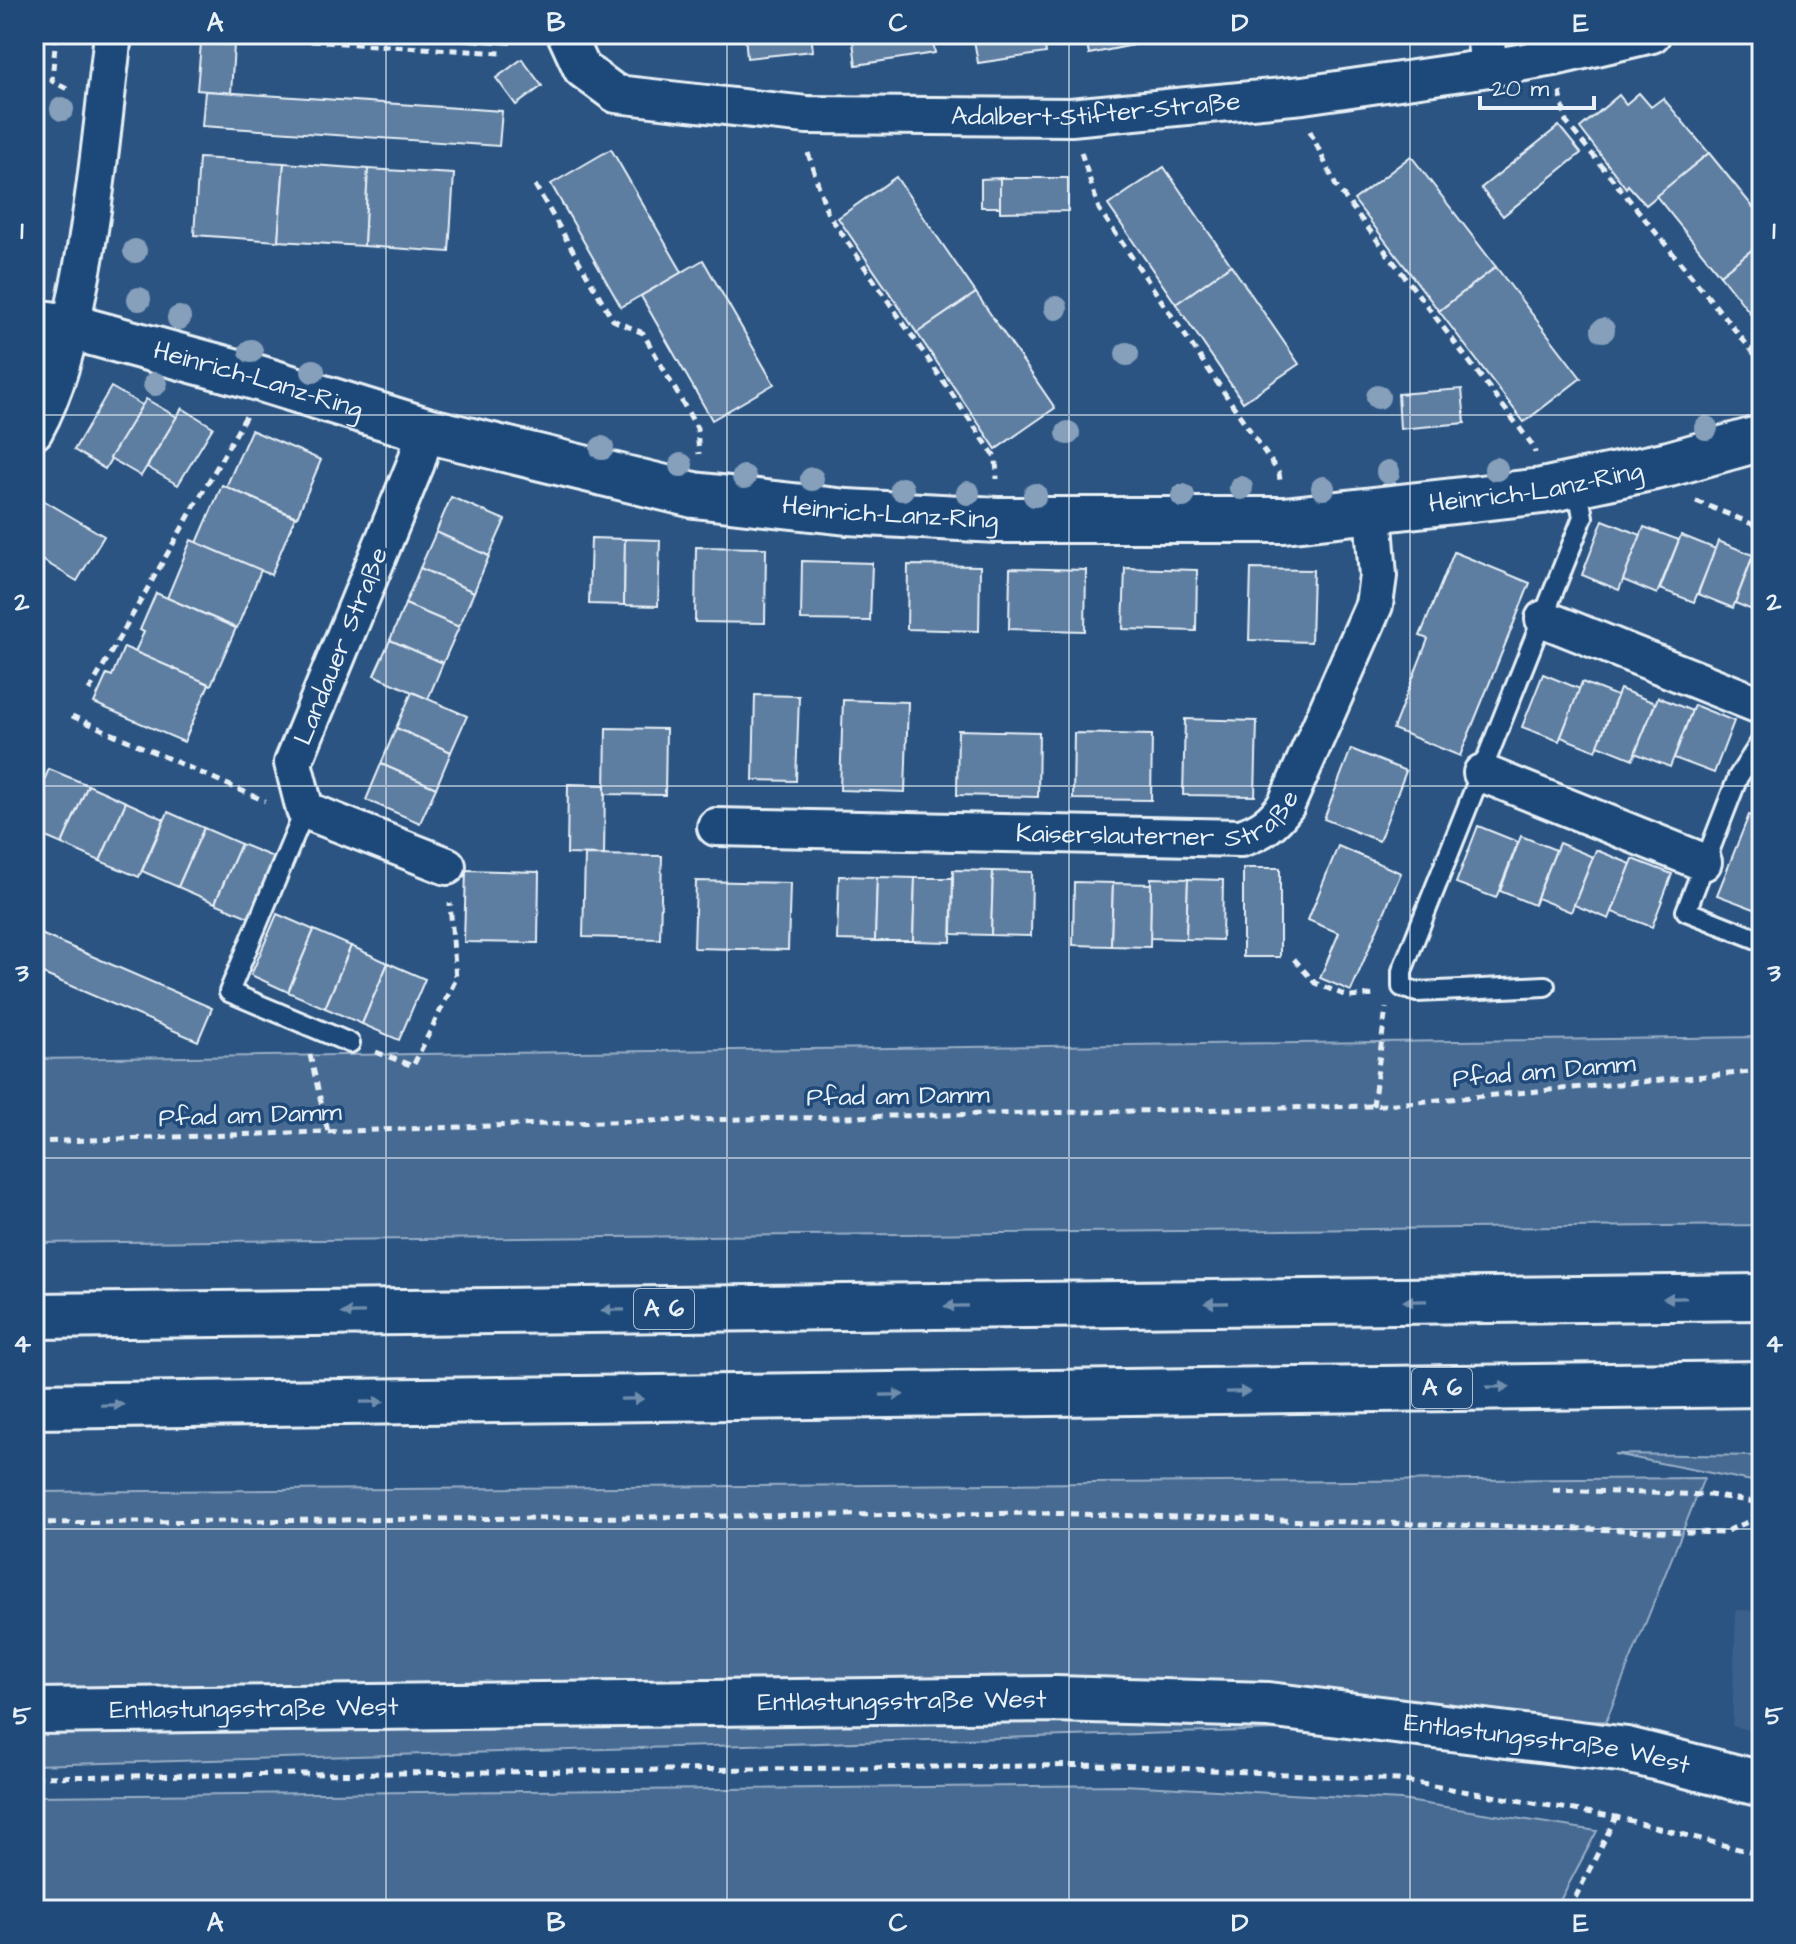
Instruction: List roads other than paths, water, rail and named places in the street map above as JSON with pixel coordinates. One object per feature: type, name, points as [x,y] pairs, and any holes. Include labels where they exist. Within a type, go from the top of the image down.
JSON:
[{"type":"main road","name":"Heinrich-Lanz-Ring","points":[[52,324],[255,377],[426,430],[694,495],[847,512],[997,520],[1284,520],[1559,488],[1669,464],[1762,438]]},
{"type":"main road","name":"A 6","points":[[34,1316],[1762,1297]]},
{"type":"main road","name":"A 6","points":[[34,1406],[1759,1385]]},
{"type":"main road","name":"Entlastungsstraße West","points":[[34,1711],[1055,1699],[1268,1705],[1627,1750],[1762,1784]]},
{"type":"street","points":[[34,431],[60,367],[52,324],[90,226],[113,34]]},
{"type":"street","name":"Adalbert-Stifter-Straße","points":[[566,34],[582,69],[616,94],[807,115],[1071,117],[1303,95],[1487,51],[1554,57],[1652,34]]},
{"type":"street","name":"Landauer Straße","points":[[303,814],[293,763],[416,463],[426,430]]},
{"type":"street","name":"Kaiserslauterner Straße","points":[[716,827],[1241,838],[1259,833],[1273,822],[1286,805],[1374,605],[1378,576],[1373,512]]},
{"type":"street","points":[[1544,619],[1762,706]]},
{"type":"street","points":[[1482,773],[1703,862]]},
{"type":"street","points":[[303,814],[447,866]]},
{"type":"lane","points":[[1545,986],[1417,992],[1402,987],[1402,971],[1583,517],[1559,488]]},
{"type":"lane","points":[[1762,740],[1738,777],[1686,911],[1762,941]]},
{"type":"lane","points":[[303,814],[229,992],[350,1043]]}]
